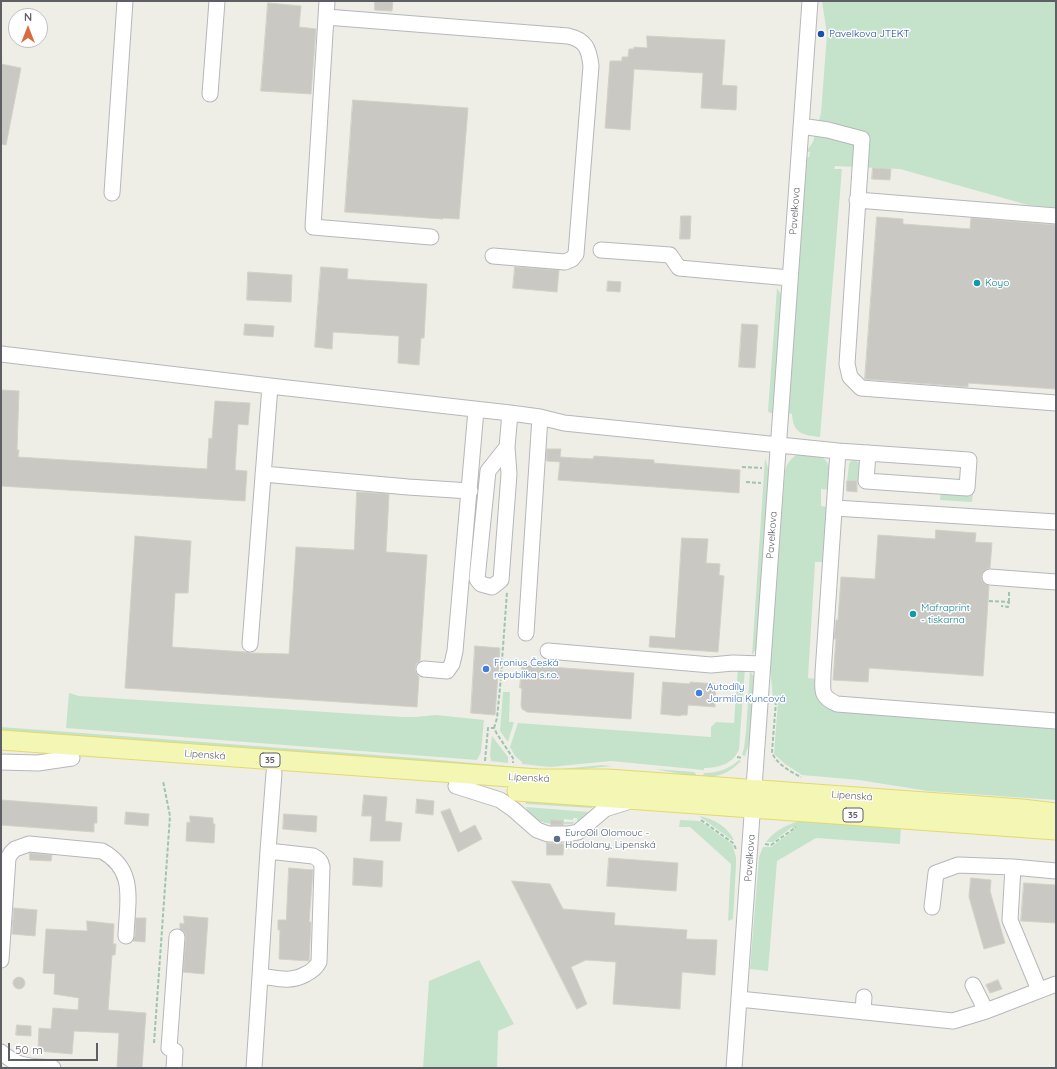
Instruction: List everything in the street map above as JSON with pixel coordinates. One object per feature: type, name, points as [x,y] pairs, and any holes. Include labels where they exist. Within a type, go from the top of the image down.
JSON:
[{"type":"main road","name":"Lipenská","points":[[1,740],[530,779],[608,779],[754,789],[1022,809],[1056,813]]},
{"type":"main road","name":"Lipenská","points":[[1,753],[1056,830]]},
{"type":"street","points":[[112,193],[125,1]]},
{"type":"street","points":[[210,94],[217,1]]},
{"type":"street","points":[[327,1],[313,227],[431,237]]},
{"type":"street","name":"Pavelkova","points":[[734,1068],[810,1]]},
{"type":"street","points":[[326,17],[568,36],[582,41],[589,55],[591,66],[576,254],[572,259],[565,262],[493,256]]},
{"type":"street","points":[[801,126],[828,130],[862,139],[847,364],[850,377],[861,388],[1056,403]]},
{"type":"street","points":[[857,200],[1056,216]]},
{"type":"street","points":[[601,250],[670,255],[679,268],[790,278]]},
{"type":"street","points":[[1,354],[510,413],[540,417],[564,423],[838,451],[868,453],[969,460],[967,488],[866,482],[868,453]]},
{"type":"street","points":[[250,644],[270,386]]},
{"type":"street","points":[[424,669],[447,671],[452,664],[455,651],[476,410]]},
{"type":"street","points":[[507,447],[488,471],[477,579],[480,584],[492,587],[501,580],[509,474],[507,447],[510,413]]},
{"type":"street","points":[[526,633],[540,417]]},
{"type":"street","points":[[838,451],[823,692],[829,701],[837,704],[1056,721]]},
{"type":"street","points":[[263,474],[470,491]]},
{"type":"street","points":[[835,508],[1056,522]]},
{"type":"street","points":[[990,577],[1056,582]]},
{"type":"street","points":[[548,651],[711,665],[733,663],[763,664]]},
{"type":"street","points":[[1,762],[38,763],[72,758]]},
{"type":"street","points":[[254,1068],[274,773]]},
{"type":"street","points":[[456,786],[500,800],[514,809],[537,830],[548,834],[568,834],[578,832],[605,809],[613,805],[636,800]]},
{"type":"street","points":[[1,960],[8,858],[15,849],[29,844],[102,851],[112,856],[123,869],[128,884],[126,936]]},
{"type":"street","points":[[260,976],[284,980],[297,979],[317,968],[319,962],[321,862],[318,858],[313,856],[268,851]]},
{"type":"street","points":[[932,907],[936,874],[958,865],[1013,867],[1056,871]]},
{"type":"street","points":[[1013,867],[1010,920],[1039,990]]},
{"type":"street","points":[[174,1068],[175,1051],[169,1048],[177,937]]},
{"type":"street","points":[[739,1000],[794,999],[864,1005],[953,1021],[986,1011],[1056,984]]},
{"type":"street","points":[[973,985],[986,1011]]},
{"type":"street","points":[[1,1052],[9,1059],[20,1065],[53,1068]]},
{"type":"path","points":[[742,468],[762,468]]},
{"type":"path","points":[[746,482],[761,483]]},
{"type":"path","points":[[506,588],[507,592],[501,680],[497,718],[494,728],[513,758],[513,765]]},
{"type":"path","points":[[1001,606],[1008,607],[1009,590]]},
{"type":"path","points":[[989,601],[1008,602]]},
{"type":"path","points":[[776,701],[772,752],[773,757],[800,776],[806,778]]},
{"type":"path","points":[[484,762],[488,728],[494,728]]},
{"type":"path","points":[[737,757],[743,758]]},
{"type":"path","points":[[773,762],[777,760]]},
{"type":"path","points":[[154,1043],[170,816],[162,781]]},
{"type":"path","points":[[699,819],[734,843],[737,854]]},
{"type":"green space","points":[[822,1],[1056,1],[1056,208],[1028,205],[900,169],[835,166],[834,169],[842,169],[820,437],[804,434],[797,430],[794,426],[792,414],[788,413],[806,157],[809,157],[810,152],[806,152],[813,142],[821,113],[827,34]]},
{"type":"green space","points":[[777,288],[782,296],[774,413],[770,413],[768,411]]},
{"type":"green space","points":[[798,454],[822,458],[829,466],[830,472],[830,490],[821,489],[821,506],[828,507],[825,562],[815,562],[808,678],[816,679],[825,706],[836,711],[1056,727],[1056,800],[928,791],[859,780],[802,775],[785,764],[774,754],[778,701],[774,700],[773,698],[770,667],[785,471],[793,457]]},
{"type":"green space","points":[[765,458],[769,471],[757,647],[752,655]]},
{"type":"green space","points":[[855,460],[859,463],[858,481],[847,481],[849,464],[851,461]]},
{"type":"green space","points":[[941,490],[973,493],[972,502],[940,500]]},
{"type":"green space","points":[[738,668],[745,668],[739,749],[737,754],[729,762],[720,766],[704,768],[704,770],[611,761],[550,767],[522,764],[510,747],[518,723],[711,737],[711,727],[716,722],[734,723]]},
{"type":"green space","points":[[750,671],[754,677],[750,741],[745,756],[742,755],[746,731]]},
{"type":"green space","points":[[503,692],[510,692],[509,722],[514,722],[508,742],[500,731]]},
{"type":"green space","points":[[69,693],[79,696],[403,717],[436,715],[484,720],[481,752],[477,760],[66,728]]},
{"type":"green space","points":[[1,727],[417,758],[551,770],[602,765],[612,766],[552,772],[1,733]]},
{"type":"green space","points":[[492,736],[508,757],[508,763],[491,761],[490,755]]},
{"type":"green space","points":[[739,760],[741,761],[737,765],[724,774],[702,777],[704,773],[723,770]]},
{"type":"green space","points":[[655,769],[694,772],[696,777]]},
{"type":"green space","points":[[525,800],[593,805],[592,808],[526,804]]},
{"type":"green space","points":[[526,807],[589,812],[577,823],[577,818],[573,818],[573,820],[564,819],[564,822],[575,822],[573,824],[553,824],[539,821],[534,818]]},
{"type":"green space","points":[[699,816],[720,824],[728,831],[734,840],[732,840]]},
{"type":"green space","points":[[680,820],[700,821],[732,844],[736,857],[733,919],[728,921],[731,864],[690,827],[679,827]]},
{"type":"green space","points":[[802,820],[901,825],[900,844],[816,838],[777,861],[768,971],[750,969],[759,857],[763,847],[771,847],[795,829],[792,827],[773,842],[766,842],[774,834],[787,826]]},
{"type":"green space","points":[[479,960],[514,1024],[498,1031],[497,1068],[423,1068],[429,981]]},
{"type":"building","points":[[375,1],[393,1],[392,11],[375,10]]},
{"type":"building","points":[[268,3],[301,6],[299,27],[316,29],[311,94],[261,91]]},
{"type":"building","points":[[647,36],[725,40],[722,85],[737,86],[736,110],[701,108],[703,73],[634,69],[630,130],[605,128],[610,61],[622,61],[622,57],[628,57],[629,49],[634,49],[634,47],[647,48]]},
{"type":"building","points":[[1,64],[21,68],[6,145],[1,144]]},
{"type":"building","points":[[353,100],[468,108],[459,219],[345,212]]},
{"type":"building","points":[[873,168],[891,169],[890,180],[872,179]]},
{"type":"building","points":[[681,216],[691,216],[690,239],[680,239]]},
{"type":"building","name":"Koyo","points":[[877,217],[903,219],[903,224],[970,229],[971,218],[1056,225],[1056,389],[968,383],[968,387],[865,379]]},
{"type":"building","points":[[321,267],[348,269],[347,279],[427,284],[424,338],[421,338],[419,365],[398,363],[399,336],[333,332],[332,349],[315,347]]},
{"type":"building","points":[[515,267],[559,270],[557,292],[513,288]]},
{"type":"building","points":[[248,272],[292,275],[291,302],[247,300]]},
{"type":"building","points":[[608,281],[621,282],[620,292],[607,291]]},
{"type":"building","points":[[245,324],[274,326],[273,337],[244,335]]},
{"type":"building","points":[[742,324],[758,325],[755,368],[739,367]]},
{"type":"building","points":[[1,390],[19,391],[18,457],[207,469],[209,438],[212,439],[215,401],[250,403],[248,425],[238,424],[235,470],[247,471],[245,501],[1,486]]},
{"type":"building","points":[[547,449],[561,449],[560,457],[593,459],[594,456],[654,460],[654,463],[740,470],[739,493],[558,480],[560,462],[547,461]]},
{"type":"building","points":[[847,481],[857,481],[857,492],[847,491]]},
{"type":"building","points":[[357,492],[389,494],[386,552],[427,555],[420,661],[416,664],[415,669],[419,677],[417,707],[125,688],[135,536],[191,541],[188,593],[175,593],[172,647],[250,653],[289,654],[296,547],[354,550]]},
{"type":"building","name":"Mafraprint - tiskarna","points":[[936,530],[976,533],[975,542],[992,543],[990,568],[983,572],[981,577],[982,581],[989,586],[983,676],[869,668],[868,682],[833,680],[836,639],[834,639],[836,620],[838,620],[841,577],[875,579],[878,535],[935,539]]},
{"type":"building","points":[[682,538],[708,539],[706,563],[720,564],[719,575],[724,576],[718,652],[649,647],[650,636],[675,638]]},
{"type":"building","name":"Fronius Česká republika s.r.o.","points":[[475,646],[500,648],[495,715],[471,713]]},
{"type":"building","points":[[522,665],[634,673],[631,719],[527,712],[522,709],[521,705],[522,688],[520,688]]},
{"type":"building","points":[[663,682],[716,684],[715,707],[688,705],[687,715],[680,716],[661,714]]},
{"type":"building","points":[[364,795],[387,797],[385,821],[402,823],[400,841],[370,841],[372,816],[362,816]]},
{"type":"building","points":[[417,799],[434,801],[433,815],[416,813]]},
{"type":"building","points":[[1,800],[97,807],[97,823],[94,823],[94,832],[1,825]]},
{"type":"building","points":[[450,809],[460,833],[475,825],[482,839],[458,852],[441,812]]},
{"type":"building","points":[[126,812],[149,814],[148,826],[125,824]]},
{"type":"building","points":[[284,814],[317,816],[316,832],[283,829]]},
{"type":"building","points":[[190,816],[213,818],[213,824],[215,824],[214,843],[186,841],[187,822],[190,823]]},
{"type":"building","points":[[551,820],[563,821],[563,825],[551,825]]},
{"type":"building","points":[[547,843],[564,844],[563,855],[547,855]]},
{"type":"building","points":[[30,853],[52,855],[51,861],[30,860]]},
{"type":"building","points":[[354,858],[383,861],[382,887],[353,885]]},
{"type":"building","points":[[609,858],[678,863],[676,891],[607,886]]},
{"type":"building","points":[[289,868],[313,870],[309,922],[311,922],[309,961],[279,959],[280,930],[278,930],[278,920],[286,920]]},
{"type":"building","points":[[971,878],[991,880],[990,891],[1005,943],[984,949],[969,897]]},
{"type":"building","points":[[512,881],[550,884],[563,909],[615,913],[614,925],[687,930],[686,939],[717,940],[715,975],[682,972],[680,1009],[613,1004],[616,962],[586,960],[571,967],[587,1004],[577,1009]]},
{"type":"building","points":[[1024,883],[1056,885],[1056,923],[1021,921]]},
{"type":"building","points":[[14,908],[37,910],[35,936],[12,934]]},
{"type":"building","points":[[184,916],[208,918],[204,974],[183,972],[186,937],[185,933],[180,929],[180,923],[184,924]]},
{"type":"building","points":[[136,918],[146,918],[145,942],[133,941],[135,936]]},
{"type":"building","points":[[87,921],[114,924],[113,944],[116,944],[115,955],[112,955],[108,1010],[146,1013],[142,1068],[117,1067],[119,1033],[74,1031],[72,1054],[38,1051],[39,1028],[51,1029],[53,1008],[78,1010],[79,998],[54,994],[55,974],[43,973],[46,929],[87,931]]},
{"type":"building","points":[[19,977],[23,979],[25,983],[23,987],[19,989],[15,987],[13,983],[15,979]]},
{"type":"building","points":[[998,980],[1002,989],[990,993],[986,985]]},
{"type":"building","points":[[17,1025],[31,1026],[31,1036],[16,1035]]},
{"type":"place","name":"Pavelkova JTEKT","points":[[821,34]]},
{"type":"place","name":"Koyo","points":[[977,283]]},
{"type":"place","name":"Mafraprint - tiskarna","points":[[913,614]]},
{"type":"place","name":"Fronius Česká republika s.r.o.","points":[[486,669]]},
{"type":"place","name":"Autodíly Jarmila Kuncová","points":[[699,693]]},
{"type":"place","name":"EuroOil Olomouc - Hodolany, Lipenská","points":[[557,839]]}]
